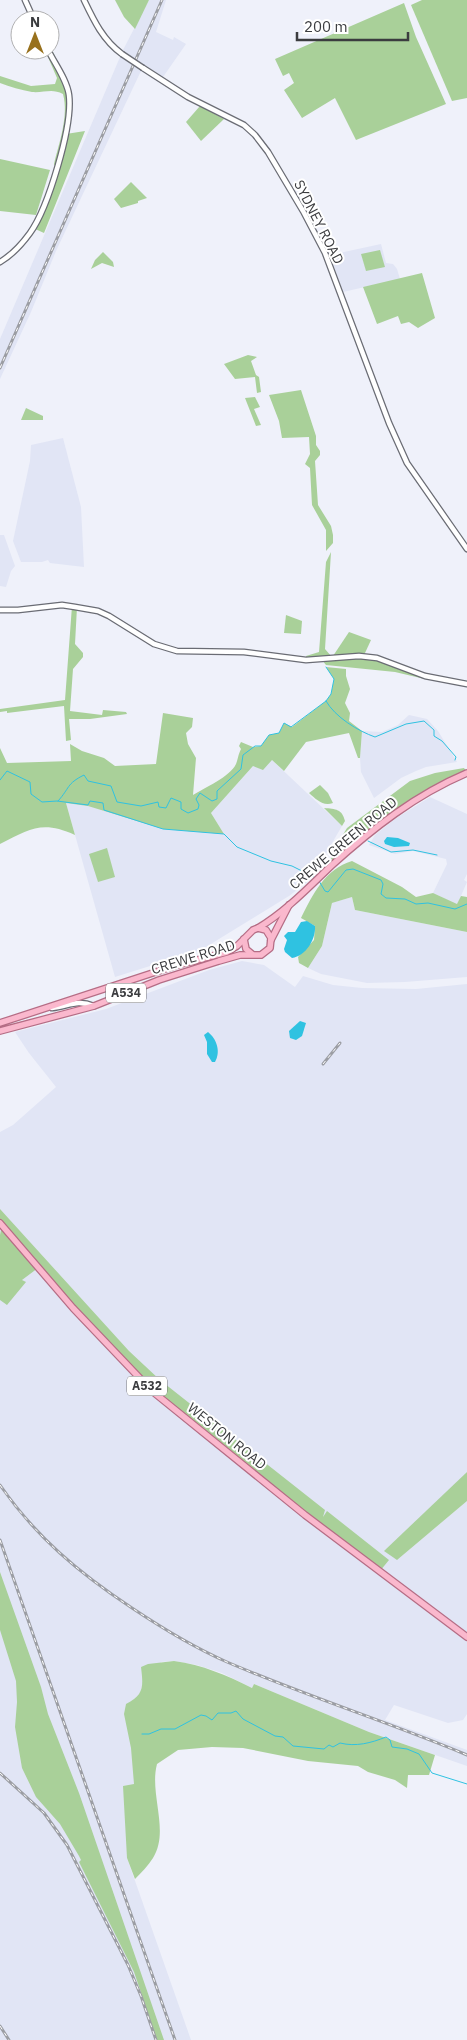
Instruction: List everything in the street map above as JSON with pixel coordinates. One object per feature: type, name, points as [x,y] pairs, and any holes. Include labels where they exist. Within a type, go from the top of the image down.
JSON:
[{"type":"main road","name":"CREWE GREEN ROAD","points":[[258,928],[290,905],[395,813],[422,796],[467,773]]},
{"type":"main road","name":"CREWE GREEN ROAD","points":[[271,940],[290,905]]},
{"type":"main road","name":"A534","points":[[244,939],[250,931],[258,928]]},
{"type":"main road","points":[[258,928],[268,932],[271,940]]},
{"type":"main road","points":[[244,939],[246,949],[252,954]]},
{"type":"main road","name":"CREWE ROAD","points":[[0,1023],[174,966],[223,954],[234,948],[244,939]]},
{"type":"main road","name":"A534","points":[[252,954],[258,956],[267,953],[271,946],[271,940]]},
{"type":"main road","name":"CREWE ROAD","points":[[0,1031],[90,1005],[228,958],[252,954]]},
{"type":"main road","name":"WESTON ROAD","points":[[0,1223],[73,1308],[152,1391],[305,1515],[467,1637]]},
{"type":"street","name":"SYDNEY ROAD","points":[[84,0],[100,32],[109,44],[188,97],[244,125],[255,134],[268,152],[303,211],[325,254],[389,423],[407,463],[467,549]]},
{"type":"street","points":[[0,262],[30,234],[39,217],[66,134],[69,95],[53,60]]},
{"type":"street","points":[[0,610],[62,605],[75,606],[109,616],[154,644],[177,651],[244,652],[306,660],[359,656],[378,658],[425,676],[467,684]]},
{"type":"street","points":[[38,1010],[78,1002],[90,1005],[94,992]]},
{"type":"shaded area","points":[[149,0],[166,0],[156,32],[173,40],[174,37],[186,44],[163,77],[145,65],[140,73],[56,251],[31,312],[0,379],[0,339],[123,50]]},
{"type":"shaded area","points":[[381,244],[386,263],[393,264],[397,269],[400,279],[343,292],[330,255]]},
{"type":"shaded area","points":[[63,438],[81,507],[84,567],[50,563],[48,560],[42,562],[21,562],[13,541],[30,461],[31,445]]},
{"type":"shaded area","points":[[0,535],[4,535],[15,566],[11,571],[6,587],[0,586]]},
{"type":"shaded area","points":[[409,715],[427,719],[438,731],[457,762],[426,767],[416,771],[401,778],[374,798],[361,772],[362,731],[382,732],[398,725]]},
{"type":"shaded area","points":[[272,760],[342,826],[311,879],[289,896],[201,950],[115,977],[66,803],[88,805],[224,834],[211,813],[253,766]]},
{"type":"shaded area","points":[[430,797],[467,814],[467,874],[464,880],[467,882],[457,905],[433,893],[447,864],[446,859],[413,851],[395,854],[369,845],[375,835],[395,819]]},
{"type":"shaded area","points":[[352,897],[355,910],[467,932],[467,977],[367,983],[321,974],[308,968],[322,946],[332,903]]},
{"type":"shaded area","points":[[242,961],[264,965],[295,987],[303,976],[333,985],[362,988],[416,989],[467,984],[467,1472],[397,1560],[467,1501],[467,1714],[463,1720],[448,1723],[394,1705],[385,1720],[467,1750],[467,1766],[369,1732],[254,1684],[252,1688],[222,1673],[197,1665],[174,1661],[161,1662],[145,1708],[147,1860],[127,1858],[191,2040],[0,2040],[0,1132],[13,1125],[56,1087],[15,1032],[106,1009],[209,970]]},
{"type":"green space","points":[[115,0],[149,0],[135,29],[124,17]]},
{"type":"green space","points":[[422,0],[467,0],[467,98],[452,101],[411,5]]},
{"type":"green space","points":[[404,3],[416,37],[446,104],[356,140],[335,98],[302,118],[284,90],[294,83],[289,73],[283,76],[275,59]]},
{"type":"green space","points":[[49,60],[57,60],[69,88],[71,109],[66,134],[85,131],[44,233],[33,228],[39,217],[56,169],[54,164],[61,138],[65,111],[63,94],[52,91],[32,92],[16,88],[0,83],[0,76],[31,86],[55,84],[57,78]]},
{"type":"green space","points":[[200,106],[224,119],[201,141],[186,122]]},
{"type":"green space","points":[[0,159],[50,170],[36,215],[0,211]]},
{"type":"green space","points":[[131,182],[147,198],[121,208],[114,199]]},
{"type":"green space","points":[[380,250],[385,267],[366,271],[361,254]]},
{"type":"green space","points":[[103,252],[113,262],[114,267],[102,263],[91,269],[95,260]]},
{"type":"green space","points":[[422,273],[435,318],[418,328],[409,322],[401,324],[398,316],[377,324],[363,287]]},
{"type":"green space","points":[[248,355],[257,357],[251,361],[256,375],[259,377],[261,392],[257,393],[255,377],[235,379],[224,364]]},
{"type":"green space","points":[[301,390],[316,436],[316,445],[320,451],[320,455],[315,461],[318,505],[331,526],[333,535],[333,543],[326,551],[326,530],[312,505],[310,468],[305,464],[310,454],[309,437],[282,438],[279,421],[269,395]]},
{"type":"green space","points":[[255,397],[260,407],[254,409],[261,425],[256,426],[245,398]]},
{"type":"green space","points":[[26,408],[43,416],[43,420],[21,420]]},
{"type":"green space","points":[[331,552],[325,649],[331,658],[377,658],[429,677],[429,680],[395,672],[326,665],[322,660],[306,660],[306,656],[319,652],[326,562]]},
{"type":"green space","points":[[72,606],[77,607],[75,644],[83,653],[83,657],[73,669],[70,711],[102,715],[103,710],[126,712],[127,714],[90,719],[69,719],[71,740],[66,741],[64,706],[7,713],[7,711],[0,712],[0,709],[65,700]]},
{"type":"green space","points":[[286,615],[302,621],[301,634],[284,633]]},
{"type":"green space","points":[[349,632],[371,640],[365,653],[333,656]]},
{"type":"green space","points":[[326,667],[346,669],[350,689],[345,703],[350,713],[349,721],[362,731],[360,758],[358,758],[349,733],[306,742],[284,771],[272,760],[263,770],[253,766],[211,813],[224,834],[163,829],[88,806],[66,803],[75,835],[54,828],[36,828],[0,844],[0,748],[7,763],[71,761],[70,744],[82,751],[104,758],[115,766],[156,764],[163,713],[193,718],[192,727],[186,733],[188,744],[196,758],[193,795],[223,778],[233,769],[241,749],[239,746],[241,742],[253,747],[261,746],[269,735],[279,733],[284,723],[292,727],[326,701],[331,694],[334,679]]},
{"type":"green space","points":[[464,768],[466,771],[425,791],[400,807],[335,861],[331,859],[347,828],[410,781],[435,773]]},
{"type":"green space","points":[[320,785],[328,793],[333,803],[323,803],[309,793]]},
{"type":"green space","points":[[324,808],[335,809],[342,814],[345,821],[342,826]]},
{"type":"green space","points":[[107,848],[115,877],[98,882],[89,854]]},
{"type":"green space","points":[[352,861],[402,887],[416,897],[433,893],[457,904],[461,896],[467,897],[467,932],[355,910],[352,897],[332,903],[322,946],[308,968],[299,963],[298,957],[314,940],[315,926],[301,918],[315,892],[327,876],[334,870]]},
{"type":"green space","points":[[0,1209],[129,1351],[160,1380],[325,1510],[323,1517],[327,1511],[389,1560],[380,1571],[152,1391],[38,1268],[22,1280],[26,1282],[7,1305],[0,1300],[0,1235],[1,1230],[5,1229],[0,1223]]},
{"type":"green space","points":[[467,1472],[467,1501],[397,1560],[384,1551]]},
{"type":"green space","points":[[0,1572],[41,1687],[48,1714],[79,1793],[164,2040],[157,2040],[134,1972],[79,1862],[81,1860],[79,1856],[60,1824],[36,1797],[22,1768],[15,1727],[16,1681],[0,1630]]},
{"type":"green space","points":[[174,1661],[214,1671],[252,1688],[254,1684],[369,1732],[435,1755],[429,1775],[408,1775],[407,1788],[395,1780],[368,1772],[358,1766],[308,1761],[243,1748],[212,1747],[178,1750],[157,1764],[155,1788],[160,1824],[158,1847],[151,1861],[135,1879],[127,1858],[123,1786],[134,1784],[131,1748],[124,1714],[126,1704],[140,1693],[142,1684],[141,1667],[148,1664]]},
{"type":"water","points":[[387,837],[398,838],[410,843],[409,846],[394,847],[385,844],[384,841]]},
{"type":"water","points":[[307,921],[315,926],[312,941],[302,954],[292,958],[285,952],[287,940],[284,936],[288,932],[295,932],[301,922]]},
{"type":"water","points":[[300,1021],[306,1023],[302,1036],[296,1040],[290,1038],[289,1031]]},
{"type":"water","points":[[208,1032],[214,1038],[218,1050],[215,1062],[212,1062],[207,1054],[207,1042],[204,1035]]},
{"type":"waterway","points":[[58,801],[71,784],[84,775],[88,781],[111,786],[117,802],[141,806],[158,802],[159,807],[166,808],[171,798],[181,802],[181,809],[188,813],[198,809],[199,805],[196,799],[200,793],[212,801],[217,799],[217,791],[241,769],[243,755],[255,746],[261,746],[269,735],[279,733],[284,723],[291,727],[326,701],[331,694],[334,679],[326,667]]},
{"type":"waterway","points":[[326,701],[335,713],[348,723],[375,737],[406,724],[424,721],[434,730],[434,736],[442,741],[456,757],[455,760]]},
{"type":"waterway","points":[[0,780],[7,771],[30,782],[31,794],[42,802],[57,801],[88,805],[90,801],[103,803],[104,810],[163,829],[224,834],[237,847],[271,861],[292,866],[314,877]]},
{"type":"waterway","points":[[368,841],[391,852],[413,850],[437,855]]},
{"type":"waterway","points":[[319,881],[325,891],[328,892],[346,870],[353,869],[381,880],[383,884],[381,894],[386,898],[405,899],[416,904],[428,903],[455,909],[467,904]]},
{"type":"waterway","points":[[142,1734],[149,1734],[161,1729],[175,1729],[201,1715],[212,1720],[218,1713],[236,1711],[243,1719],[275,1736],[283,1737],[293,1746],[324,1749],[329,1745],[333,1747],[340,1743],[363,1744],[386,1737],[390,1740],[392,1747],[407,1749],[419,1754],[432,1773],[467,1784]]},
{"type":"railway","points":[[0,368],[162,0]]},
{"type":"railway","points":[[323,1064],[340,1043]]},
{"type":"railway","points":[[0,1485],[28,1521],[76,1567],[113,1595],[178,1637],[214,1656],[257,1674],[467,1755]]},
{"type":"railway","points":[[0,1540],[175,2040]]},
{"type":"railway","points":[[0,1773],[44,1813],[67,1845],[128,1965],[156,2040]]},
{"type":"railway","points":[[0,2026],[9,2040]]}]
